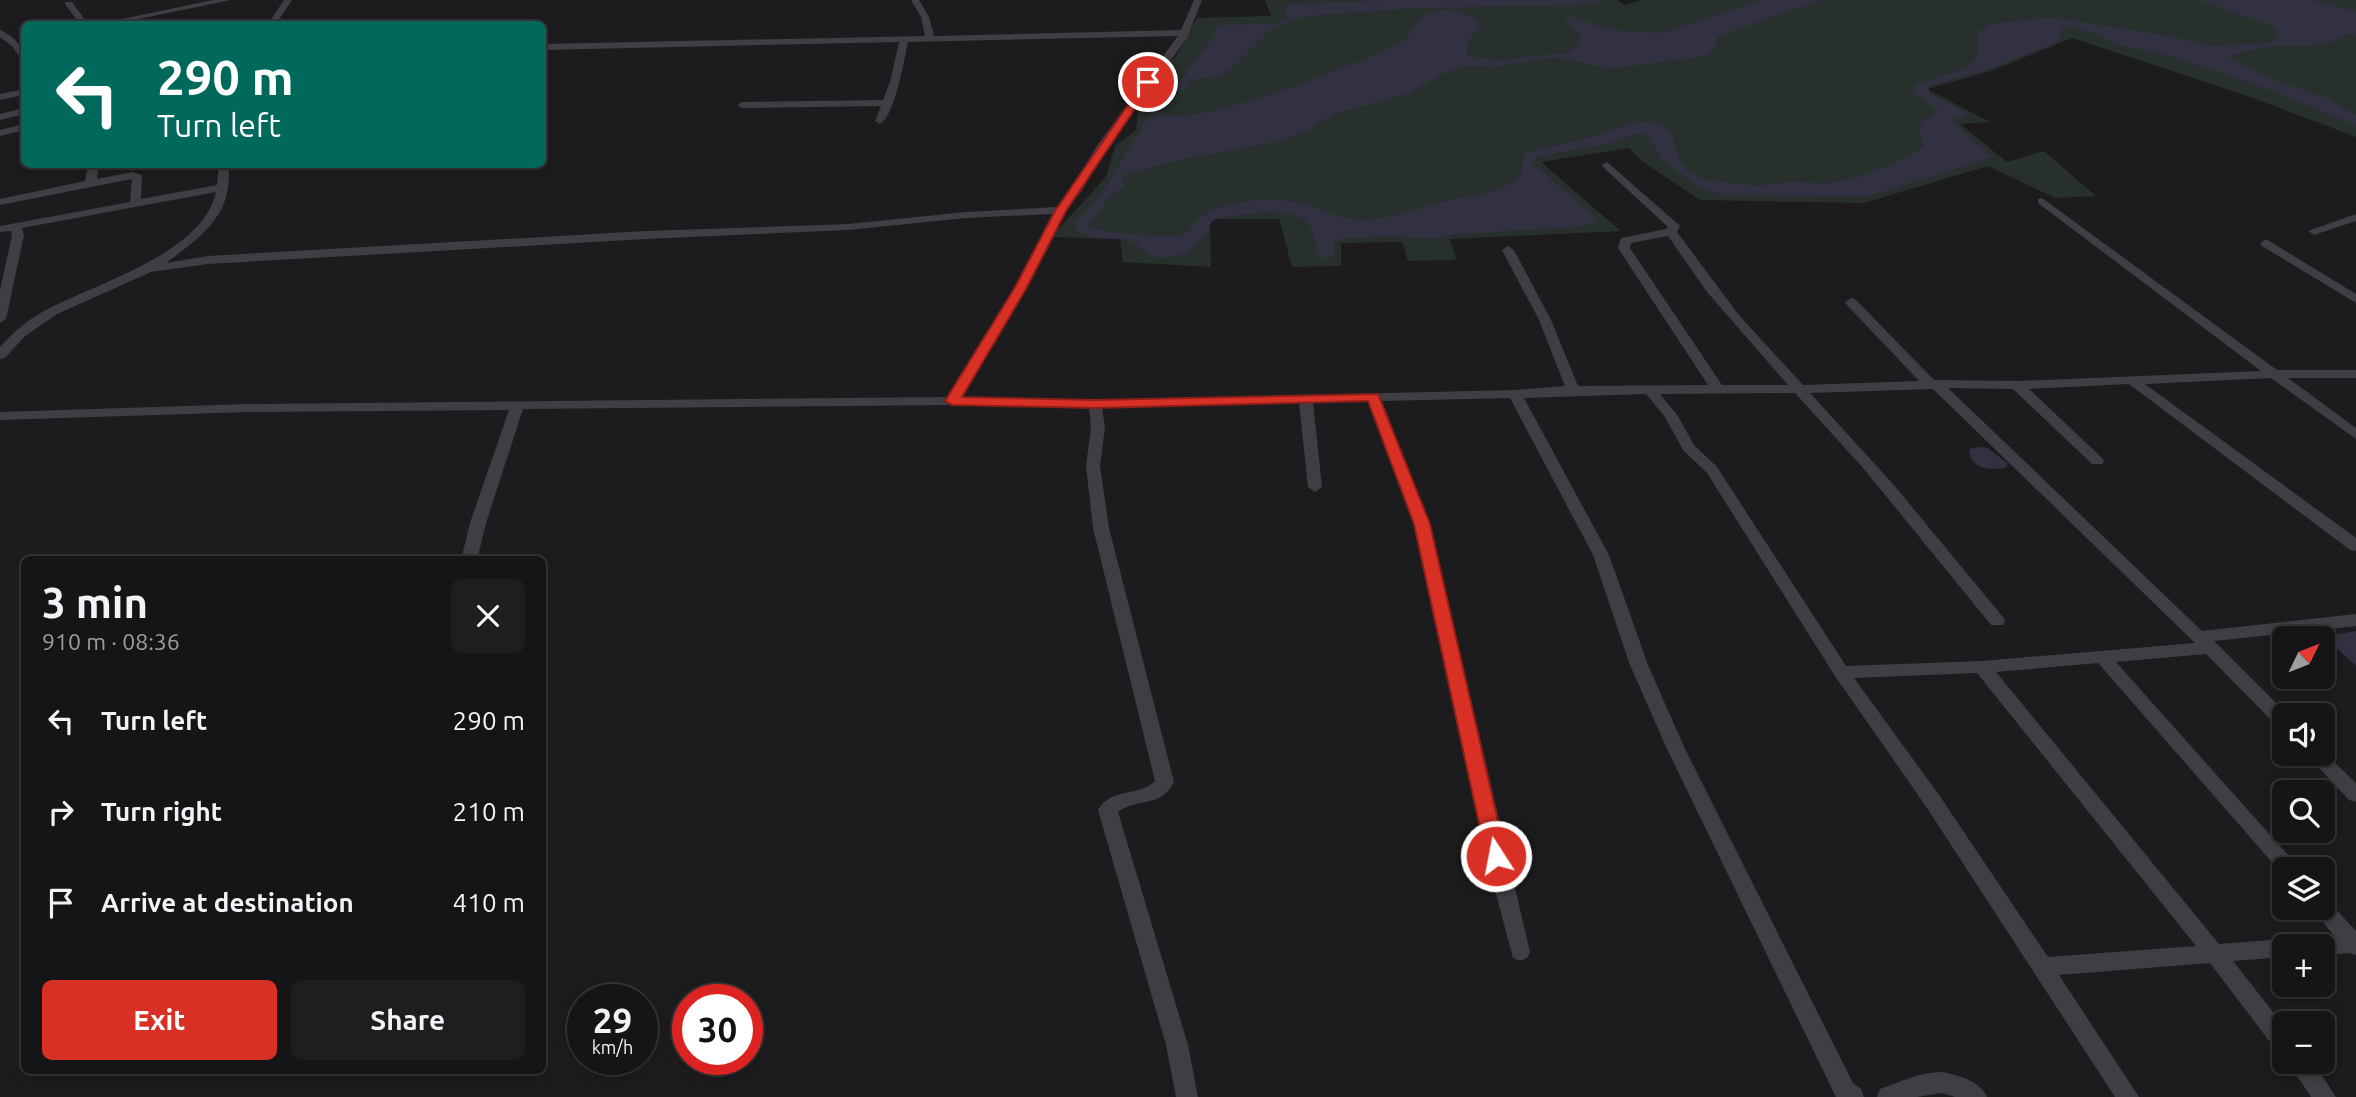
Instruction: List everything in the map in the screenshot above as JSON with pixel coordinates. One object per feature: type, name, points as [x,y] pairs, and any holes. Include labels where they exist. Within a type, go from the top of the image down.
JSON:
[{"type":"street","points":[[118,21],[227,0]]},
{"type":"street","points":[[274,21],[288,0]]},
{"type":"street","points":[[915,0],[925,17],[930,40]]},
{"type":"street","points":[[952,401],[1020,289],[1060,211],[1075,192],[1100,149],[1184,33],[1198,0]]},
{"type":"street","points":[[69,4],[82,21]]},
{"type":"street","points":[[546,47],[1184,33]]},
{"type":"street","points":[[2,36],[21,54]]},
{"type":"street","points":[[880,121],[888,103],[904,40]]},
{"type":"street","points":[[0,97],[21,93]]},
{"type":"street","points":[[742,105],[888,103]]},
{"type":"street","points":[[0,117],[21,112]]},
{"type":"street","points":[[0,133],[21,128]]},
{"type":"street","points":[[1607,165],[1674,226],[1671,232]]},
{"type":"street","points":[[90,186],[93,168]]},
{"type":"street","points":[[0,355],[19,334],[53,311],[148,270],[169,256],[219,205],[224,168]]},
{"type":"street","points":[[0,202],[90,186],[132,175],[138,177],[135,205]]},
{"type":"street","points":[[0,229],[221,188]]},
{"type":"street","points":[[2042,201],[2356,435]]},
{"type":"street","points":[[148,270],[208,260],[695,232],[848,227],[966,215],[1060,211]]},
{"type":"street","points":[[2314,231],[2356,217]]},
{"type":"street","points":[[0,319],[18,235],[15,226]]},
{"type":"street","points":[[1671,232],[1625,241],[1623,247],[1717,388]]},
{"type":"street","points":[[1671,232],[1731,318],[1852,446],[1997,621]]},
{"type":"street","points":[[2266,243],[2356,299]]},
{"type":"street","points":[[1508,250],[1545,320],[1573,390]]},
{"type":"street","points":[[1851,302],[2272,710]]},
{"type":"street","points":[[0,416],[249,408],[952,401],[1095,404],[1515,394],[1573,390],[2017,385],[2276,374],[2356,374]]},
{"type":"street","points":[[2133,381],[2356,546]]},
{"type":"street","points":[[2017,385],[2097,461]]},
{"type":"street","points":[[1651,391],[1671,416],[1688,447],[1712,470],[1841,672],[1932,800],[2128,1097]]},
{"type":"street","points":[[1515,394],[1601,555],[1639,665],[1676,748],[1845,1091],[1853,1097]]},
{"type":"street","points":[[1373,397],[1422,524],[1520,952]]},
{"type":"street","points":[[1306,399],[1315,487]]},
{"type":"street","points":[[1095,404],[1098,427],[1093,466],[1101,528],[1165,782],[1162,789],[1154,793],[1121,799],[1113,802],[1108,810],[1177,1045],[1187,1097]]},
{"type":"street","points":[[470,556],[478,523],[517,407]]},
{"type":"street","points":[[1841,672],[2104,659],[2356,620]]},
{"type":"street","points":[[2104,659],[2278,857]]},
{"type":"street","points":[[1982,667],[2272,1028]]},
{"type":"street","points":[[2327,766],[2356,796]]},
{"type":"street","points":[[2333,920],[2355,944]]},
{"type":"street","points":[[2335,945],[2355,944]]},
{"type":"street","points":[[2042,967],[2272,949]]},
{"type":"street","points":[[2308,1074],[2325,1097]]},
{"type":"street","points":[[1888,1097],[1936,1080],[1958,1085],[1976,1097]]},
{"type":"shaded area","points":[[1265,0],[1617,0],[1625,5],[1641,0],[2356,0],[2356,137],[2253,98],[2072,38],[1991,71],[1927,89],[1990,122],[1960,124],[2007,162],[2044,151],[2096,196],[2055,198],[1988,166],[1864,203],[1700,200],[1643,162],[1629,148],[1541,162],[1621,231],[1450,239],[1456,260],[1408,261],[1402,242],[1341,243],[1341,266],[1292,267],[1279,219],[1210,219],[1211,267],[1123,262],[1120,239],[1051,237],[1106,177],[1115,146],[1136,130],[1141,83],[1176,57],[1197,18],[1271,16]]},
{"type":"water","points":[[1392,0],[1602,0],[1587,5],[1417,8],[1306,16],[1271,29],[1230,70],[1216,77],[1184,83],[1188,86],[1185,90],[1175,92],[1160,114],[1179,116],[1208,112],[1318,78],[1401,42],[1424,16],[1438,11],[1463,13],[1477,21],[1481,27],[1470,38],[1466,56],[1509,61],[1521,57],[1568,53],[1578,45],[1580,36],[1564,19],[1572,16],[1598,26],[1622,31],[1661,33],[1764,0],[1820,0],[1717,37],[1716,49],[1705,56],[1610,69],[1553,57],[1497,67],[1462,66],[1407,94],[1334,114],[1310,129],[1284,140],[1176,161],[1124,175],[1121,177],[1125,186],[1112,194],[1088,226],[1120,233],[1176,236],[1185,234],[1199,219],[1213,210],[1231,204],[1261,200],[1296,202],[1348,218],[1389,217],[1504,187],[1521,174],[1524,153],[1595,136],[1631,123],[1651,122],[1666,127],[1672,135],[1681,163],[1688,171],[1706,180],[1758,186],[1786,182],[1830,183],[1882,168],[1924,147],[1919,129],[1922,122],[1939,111],[1912,92],[1916,84],[1968,67],[1977,58],[1978,32],[1990,24],[2050,17],[2174,37],[2210,46],[2268,43],[2279,37],[2277,30],[2268,24],[2197,0],[2311,0],[2356,11],[2356,35],[2347,34],[2320,44],[2260,48],[2231,55],[2230,59],[2277,81],[2327,98],[2356,115],[2356,126],[2230,76],[2179,59],[2121,45],[2083,29],[2069,27],[2061,28],[2062,36],[2055,43],[1989,69],[1929,86],[1929,94],[1966,113],[1966,116],[1952,118],[1951,121],[1992,157],[1869,196],[1722,195],[1698,186],[1664,162],[1647,135],[1637,134],[1602,145],[1536,157],[1532,163],[1596,217],[1592,224],[1578,227],[1455,234],[1434,239],[1388,236],[1342,239],[1334,242],[1334,255],[1327,259],[1319,256],[1309,225],[1302,219],[1280,213],[1253,213],[1219,218],[1212,221],[1202,238],[1189,250],[1181,255],[1162,258],[1146,253],[1130,241],[1097,238],[1076,231],[1075,224],[1102,191],[1167,92],[1187,75],[1187,71],[1216,34],[1215,28],[1221,25],[1272,24],[1288,19],[1285,7],[1288,4]]},
{"type":"water","points":[[1988,448],[2008,464],[2006,468],[1994,469],[1977,465],[1970,456],[1969,449]]},
{"type":"water","points":[[2356,631],[2356,666],[2335,647],[2335,634]]},
{"type":"route","points":[[1148,82],[1060,211],[1020,289],[952,401],[1095,404],[1373,397],[1400,461],[1422,524],[1441,615],[1464,702],[1496,856]]}]
